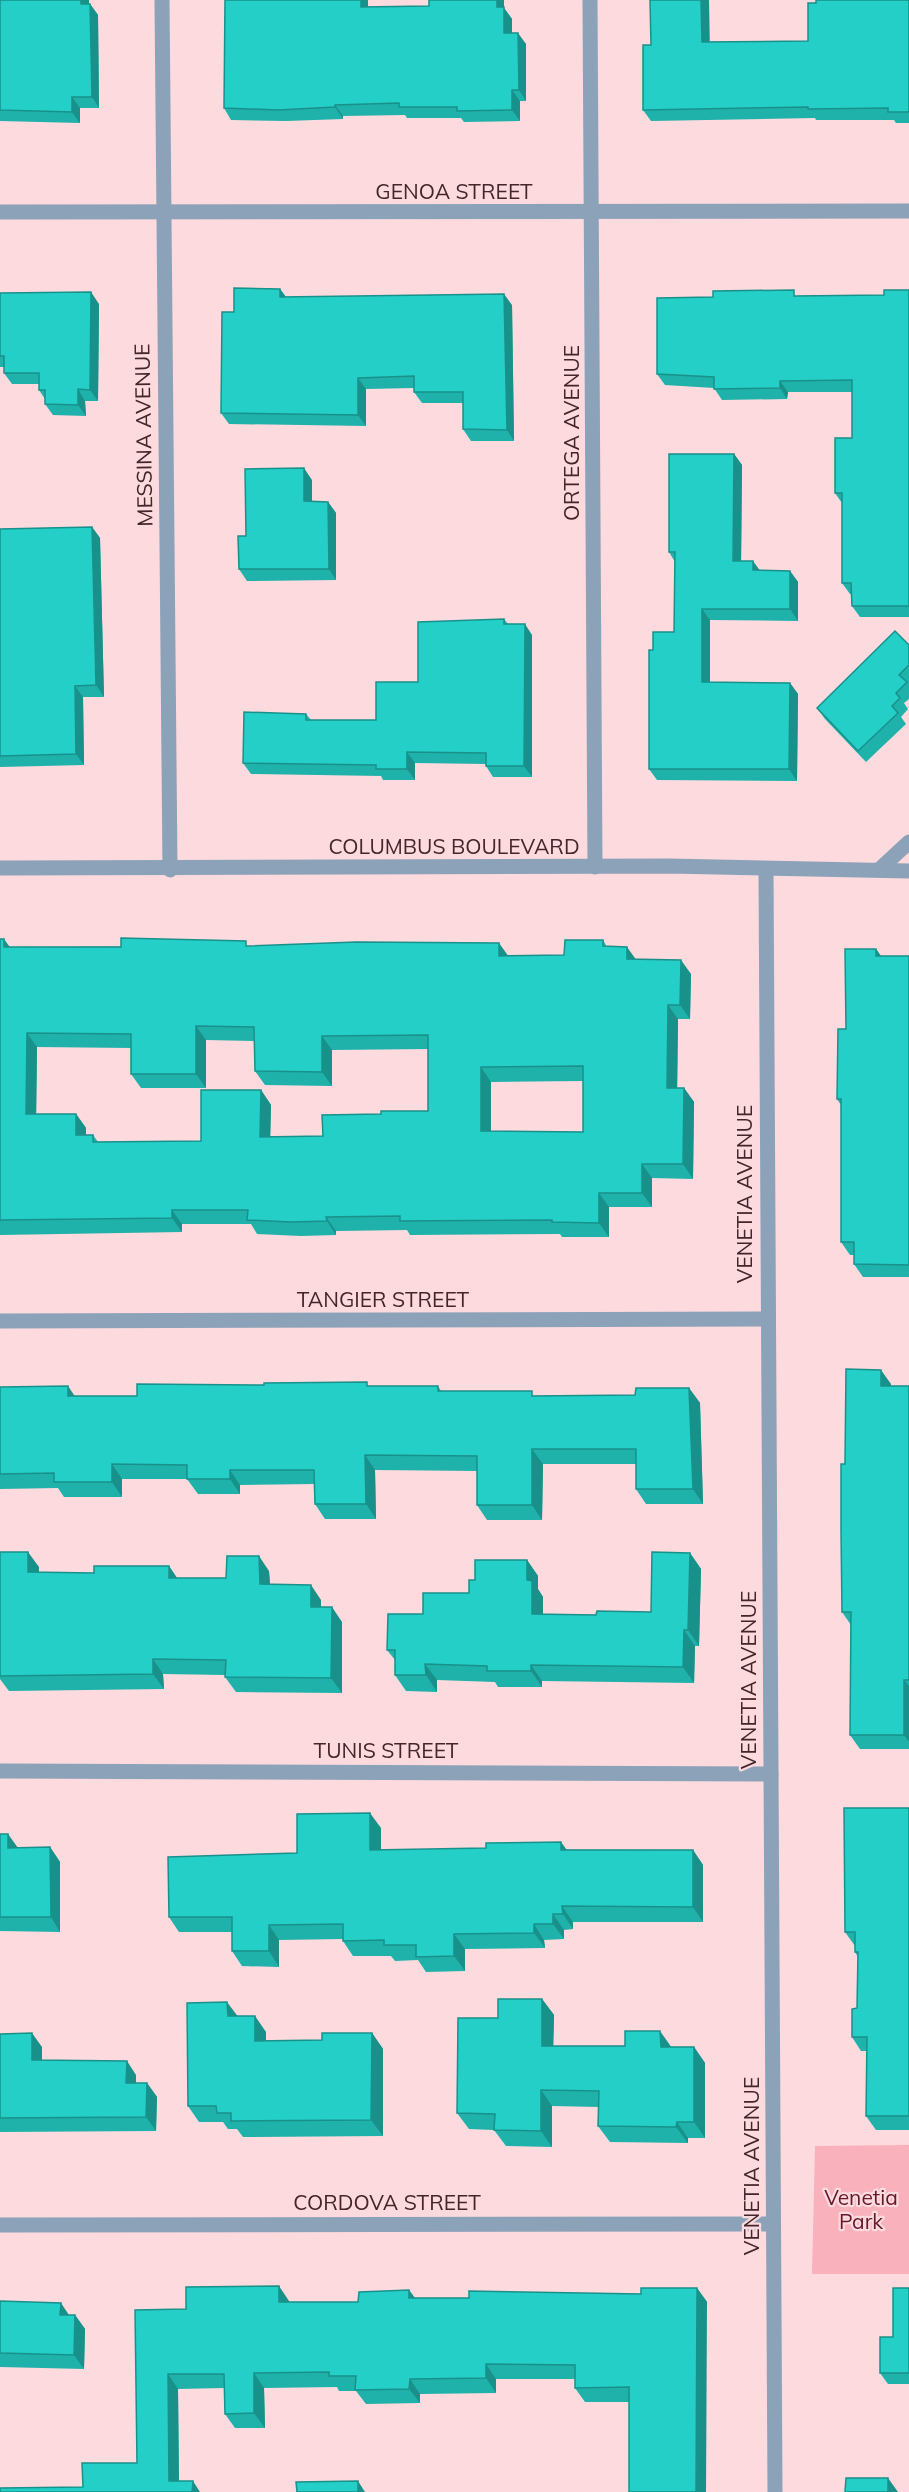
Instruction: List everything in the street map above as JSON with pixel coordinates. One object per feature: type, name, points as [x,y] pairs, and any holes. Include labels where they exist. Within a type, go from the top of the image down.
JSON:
[{"type":"street","name":"MESSINA AVENUE","points":[[162,0],[170,870]]},
{"type":"street","name":"ORTEGA AVENUE","points":[[590,0],[596,867]]},
{"type":"street","name":"GENOA STREET","points":[[0,212],[163,214],[909,211]]},
{"type":"street","points":[[880,868],[909,842]]},
{"type":"street","name":"COLUMBUS BOULEVARD","points":[[0,868],[170,870],[596,867],[880,868],[909,871]]},
{"type":"street","name":"VENETIA AVENUE","points":[[766,869],[766,1319],[775,2492]]},
{"type":"street","name":"TANGIER STREET","points":[[0,1321],[766,1319]]},
{"type":"street","name":"TUNIS STREET","points":[[0,1771],[771,1774]]},
{"type":"street","name":"CORDOVA STREET","points":[[0,2225],[773,2224]]},
{"type":"green space","name":"Venetia Park","points":[[909,2145],[909,2274],[812,2274],[815,2146]]},
{"type":"building","points":[[0,0],[81,0],[81,4],[90,4],[92,97],[72,97],[72,112],[0,110]]},
{"type":"building","points":[[225,0],[361,0],[361,7],[429,6],[429,0],[497,0],[497,7],[504,7],[504,33],[518,33],[519,90],[512,90],[512,110],[457,111],[457,107],[399,107],[399,103],[278,110],[224,108]]},
{"type":"building","points":[[650,0],[701,0],[702,42],[808,41],[808,3],[816,3],[816,0],[909,0],[909,112],[888,112],[888,108],[808,109],[808,107],[643,110],[643,45],[651,45]]},
{"type":"building","points":[[234,288],[280,289],[280,297],[504,294],[507,430],[463,429],[463,392],[414,392],[414,376],[358,378],[358,415],[221,413],[222,312],[234,312]]},
{"type":"building","points":[[794,290],[794,296],[884,295],[884,290],[909,290],[909,606],[852,606],[851,583],[842,583],[842,493],[835,493],[835,438],[852,438],[852,380],[780,381],[780,388],[714,389],[714,377],[657,374],[657,298],[713,297],[713,291]]},
{"type":"building","points":[[91,292],[90,390],[78,389],[78,405],[45,404],[45,390],[39,390],[39,373],[4,373],[4,356],[0,356],[0,293]]},
{"type":"building","points":[[669,454],[734,454],[733,561],[753,561],[753,570],[790,571],[790,609],[702,609],[702,682],[790,683],[789,769],[649,769],[649,650],[653,650],[653,632],[674,632],[675,552],[669,552]]},
{"type":"building","points":[[304,468],[304,501],[328,502],[329,569],[239,569],[238,536],[246,536],[245,469]]},
{"type":"building","points":[[92,527],[96,685],[75,686],[76,754],[0,756],[0,529]]},
{"type":"building","points":[[504,619],[504,624],[525,624],[524,766],[486,766],[486,753],[407,752],[407,769],[376,769],[376,765],[243,763],[244,712],[306,714],[306,720],[376,720],[376,682],[418,682],[418,622]]},
{"type":"building","points":[[895,631],[909,645],[909,665],[899,675],[907,682],[896,693],[900,698],[892,706],[898,713],[858,751],[817,708]]},
{"type":"building","points":[[121,938],[246,941],[246,946],[356,942],[499,943],[499,956],[564,955],[565,940],[603,940],[603,946],[627,947],[627,959],[681,960],[680,1005],[668,1005],[667,1088],[684,1088],[683,1164],[642,1164],[642,1193],[599,1193],[599,1223],[552,1222],[552,1220],[400,1221],[400,1216],[326,1217],[327,1221],[291,1222],[247,1220],[248,1210],[172,1210],[172,1218],[0,1220],[0,939],[4,939],[4,947],[121,947]],"holes":[[[196,1026],[254,1027],[255,1071],[322,1072],[322,1036],[428,1035],[428,1111],[322,1115],[323,1136],[260,1137],[261,1090],[201,1090],[201,1141],[93,1142],[93,1135],[76,1135],[76,1114],[26,1114],[27,1033],[131,1034],[131,1074],[196,1074]],[[583,1066],[583,1132],[481,1131],[481,1067]]]},
{"type":"building","points":[[845,949],[876,949],[876,956],[909,956],[909,1265],[854,1264],[854,1242],[841,1242],[841,1099],[837,1099],[838,1029],[846,1029]]},
{"type":"building","points":[[846,1369],[881,1370],[881,1386],[909,1386],[909,1680],[904,1680],[904,1735],[850,1735],[851,1612],[842,1612],[841,1530],[841,1464],[845,1464]]},
{"type":"building","points":[[367,1382],[367,1386],[438,1386],[438,1391],[532,1391],[532,1396],[635,1395],[636,1388],[689,1388],[693,1489],[636,1489],[636,1449],[532,1449],[532,1505],[477,1505],[477,1456],[365,1455],[366,1504],[315,1504],[314,1470],[230,1470],[230,1479],[187,1479],[187,1465],[112,1464],[112,1482],[54,1482],[54,1473],[0,1474],[0,1387],[68,1386],[68,1396],[137,1396],[137,1384],[264,1385],[264,1383]]},
{"type":"building","points":[[0,1552],[28,1552],[28,1572],[94,1573],[94,1566],[169,1566],[169,1578],[226,1578],[227,1556],[259,1556],[260,1584],[311,1585],[311,1607],[332,1607],[331,1678],[225,1677],[226,1660],[153,1659],[153,1674],[0,1676]]},
{"type":"building","points":[[652,1552],[690,1553],[688,1630],[684,1630],[683,1667],[531,1665],[531,1671],[487,1671],[487,1666],[425,1664],[426,1675],[395,1675],[395,1650],[387,1650],[388,1614],[423,1614],[423,1593],[469,1593],[469,1580],[475,1580],[475,1560],[527,1560],[527,1580],[532,1581],[532,1614],[596,1615],[597,1611],[651,1612]]},
{"type":"building","points":[[844,1808],[909,1808],[909,2116],[866,2116],[867,2037],[852,2037],[852,2009],[857,2008],[858,1952],[855,1952],[855,1932],[845,1932]]},
{"type":"building","points":[[370,1813],[370,1850],[486,1848],[486,1843],[561,1842],[561,1850],[693,1850],[693,1907],[562,1906],[563,1914],[553,1914],[553,1924],[534,1924],[534,1933],[454,1934],[454,1956],[416,1957],[416,1945],[384,1945],[384,1940],[343,1941],[343,1924],[269,1925],[269,1951],[232,1951],[232,1917],[169,1917],[168,1857],[297,1853],[297,1814]]},
{"type":"building","points":[[0,1834],[8,1834],[8,1848],[50,1847],[51,1917],[0,1917]]},
{"type":"building","points":[[498,1999],[542,1999],[542,2046],[625,2046],[625,2031],[660,2031],[661,2047],[694,2047],[694,2122],[677,2122],[676,2127],[598,2126],[599,2091],[541,2090],[541,2131],[494,2130],[495,2114],[457,2113],[458,2018],[498,2018]]},
{"type":"building","points":[[227,2002],[228,2016],[255,2016],[255,2041],[322,2040],[322,2033],[372,2033],[371,2120],[231,2121],[231,2113],[217,2113],[216,2106],[188,2106],[187,2003]]},
{"type":"building","points":[[32,2033],[32,2060],[127,2061],[126,2083],[147,2083],[146,2117],[0,2118],[0,2034]]},
{"type":"building","points":[[279,2286],[279,2302],[358,2302],[359,2292],[409,2290],[409,2298],[469,2298],[469,2291],[641,2294],[641,2288],[697,2288],[696,2492],[629,2492],[629,2387],[575,2388],[575,2365],[486,2364],[486,2378],[410,2379],[409,2389],[355,2390],[356,2376],[329,2376],[329,2372],[254,2373],[254,2413],[225,2414],[224,2374],[168,2374],[169,2481],[193,2481],[192,2492],[0,2492],[0,2488],[83,2487],[82,2463],[137,2463],[135,2310],[186,2309],[186,2287]]},
{"type":"building","points":[[893,2288],[909,2288],[909,2373],[880,2373],[880,2337],[893,2337]]},
{"type":"building","points":[[0,2301],[61,2303],[60,2315],[75,2315],[74,2355],[0,2353]]},
{"type":"building","points":[[846,2478],[888,2478],[888,2492],[845,2492]]},
{"type":"building","points":[[358,2481],[358,2492],[297,2492],[296,2482]]}]
